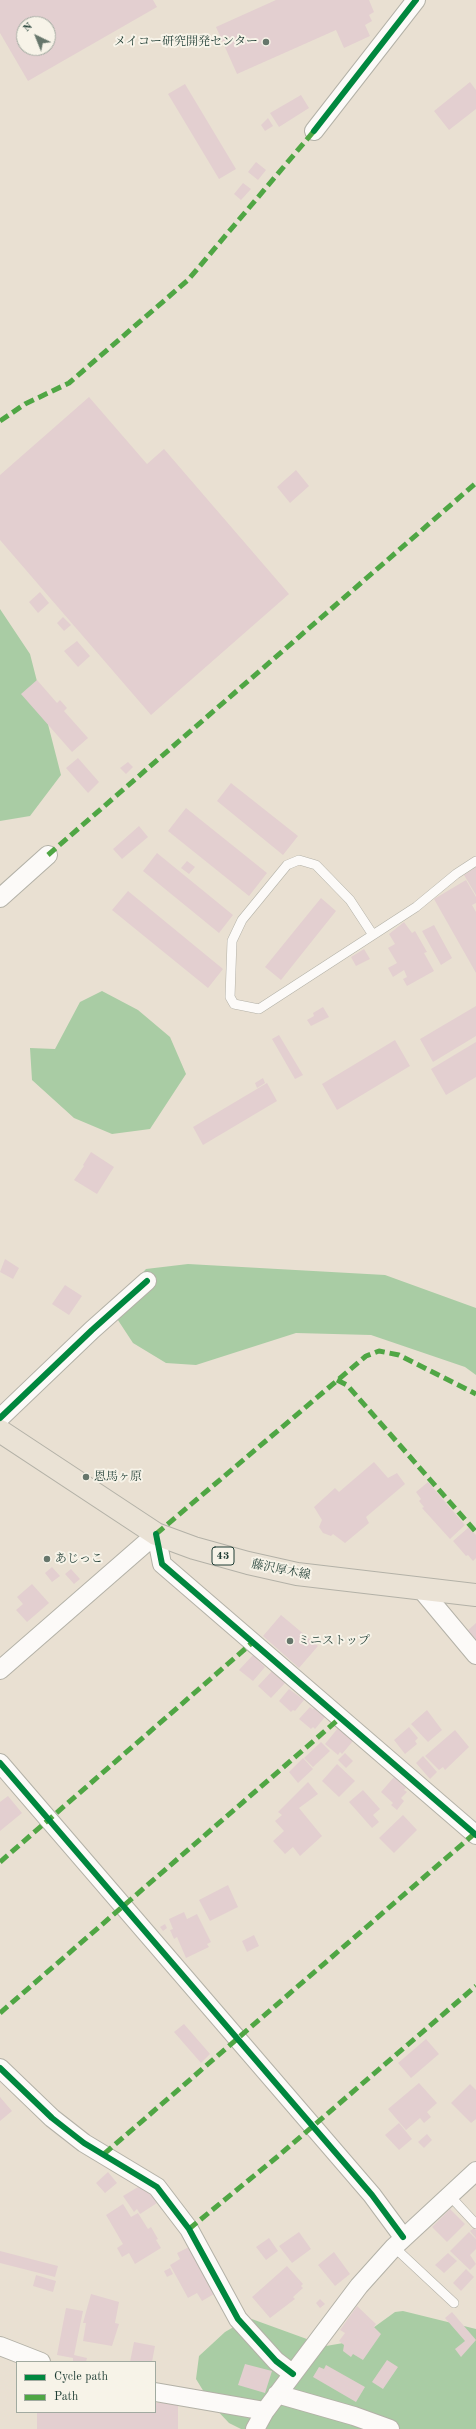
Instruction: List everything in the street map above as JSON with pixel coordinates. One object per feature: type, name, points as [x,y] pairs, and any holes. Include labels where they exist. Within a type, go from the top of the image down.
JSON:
[{"type":"main road","name":"藤沢厚木線","points":[[0,1431],[156,1534],[241,1562],[298,1574],[476,1595]]},
{"type":"street","points":[[314,131],[416,0]]},
{"type":"street","points":[[0,898],[48,855]]},
{"type":"street","points":[[0,1418],[92,1330],[147,1281]]},
{"type":"street","points":[[0,1670],[156,1534],[162,1564],[476,1834]]},
{"type":"street","points":[[420,1588],[476,1655]]},
{"type":"street","points":[[0,1763],[372,2195],[398,2242]]},
{"type":"street","points":[[1,2072],[52,2118],[84,2143],[157,2187],[189,2229],[238,2319],[276,2361],[293,2374]]},
{"type":"street","points":[[255,2429],[277,2394],[359,2286],[398,2242],[476,2171]]},
{"type":"street","points":[[0,2346],[38,2361]]},
{"type":"street","points":[[156,2392],[265,2411]]},
{"type":"street","points":[[277,2394],[354,2416],[390,2429]]},
{"type":"lane","points":[[373,935],[350,900],[316,865],[299,860],[287,865],[242,920],[232,941],[230,997],[234,1004],[259,1010],[416,907],[456,874],[476,861]]},
{"type":"lane","points":[[450,2196],[476,2224]]},
{"type":"lane","points":[[398,2242],[454,2303]]},
{"type":"green space","points":[[0,609],[30,654],[61,775],[30,816],[0,821]]},
{"type":"green space","points":[[102,991],[138,1010],[170,1037],[186,1074],[150,1129],[112,1134],[74,1118],[32,1080],[30,1048],[55,1049],[80,1002]]},
{"type":"green space","points":[[188,1264],[385,1275],[476,1308],[476,1375],[465,1367],[371,1335],[296,1333],[196,1365],[166,1363],[133,1343],[110,1308],[146,1269]]},
{"type":"green space","points":[[403,2311],[476,2329],[476,2429],[241,2429],[229,2423],[212,2405],[196,2379],[199,2356],[225,2332],[249,2318],[326,2346],[355,2341],[395,2312]]},
{"type":"building","points":[[0,0],[153,0],[157,7],[28,81],[0,33]]},
{"type":"building","name":"メイコー研究開発センター","points":[[276,0],[369,0],[374,12],[369,15],[372,21],[365,25],[370,36],[344,48],[336,30],[237,74],[216,27]]},
{"type":"building","points":[[470,82],[476,90],[476,109],[449,130],[434,111]]},
{"type":"building","points":[[185,84],[236,169],[219,179],[168,94]]},
{"type":"building","points":[[301,95],[309,108],[279,127],[270,113]]},
{"type":"building","points":[[268,118],[273,126],[265,131],[261,125]]},
{"type":"building","points":[[256,162],[266,170],[258,180],[248,172]]},
{"type":"building","points":[[243,183],[251,189],[241,200],[234,194]]},
{"type":"building","points":[[89,397],[147,464],[164,449],[289,594],[151,715],[0,540],[0,475]]},
{"type":"building","points":[[296,470],[309,486],[290,503],[277,487]]},
{"type":"building","points":[[40,592],[49,603],[38,613],[29,602]]},
{"type":"building","points":[[63,617],[71,625],[64,631],[57,623]]},
{"type":"building","points":[[77,641],[90,656],[78,667],[64,651]]},
{"type":"building","points":[[37,680],[57,703],[60,700],[67,708],[64,711],[88,738],[72,752],[21,694]]},
{"type":"building","points":[[78,758],[99,782],[88,793],[66,768]]},
{"type":"building","points":[[128,762],[133,767],[126,774],[120,768]]},
{"type":"building","points":[[231,783],[298,836],[283,855],[217,801]]},
{"type":"building","points":[[186,808],[267,873],[249,896],[168,831]]},
{"type":"building","points":[[139,826],[148,837],[122,859],[113,849]]},
{"type":"building","points":[[157,853],[233,915],[219,933],[143,871]]},
{"type":"building","points":[[187,861],[195,867],[189,874],[181,868]]},
{"type":"building","points":[[476,867],[476,895],[464,875]]},
{"type":"building","points":[[466,880],[476,897],[476,903],[472,905],[476,912],[476,973],[434,899]]},
{"type":"building","points":[[128,891],[223,969],[208,988],[112,910]]},
{"type":"building","points":[[321,898],[336,911],[281,980],[265,967]]},
{"type":"building","points":[[404,922],[412,933],[415,931],[427,952],[424,953],[434,971],[407,986],[403,979],[407,977],[404,970],[393,977],[388,968],[397,963],[388,948],[395,944],[389,934]]},
{"type":"building","points":[[434,925],[452,958],[441,965],[422,931]]},
{"type":"building","points":[[364,949],[370,959],[356,966],[351,957]]},
{"type":"building","points":[[476,1006],[476,1036],[433,1062],[420,1039]]},
{"type":"building","points":[[323,1007],[329,1017],[311,1026],[307,1020],[314,1016],[313,1013]]},
{"type":"building","points":[[279,1035],[303,1075],[295,1079],[272,1039]]},
{"type":"building","points":[[395,1040],[410,1066],[337,1110],[322,1084]]},
{"type":"building","points":[[476,1042],[476,1077],[446,1095],[431,1069]]},
{"type":"building","points":[[263,1078],[265,1083],[257,1088],[255,1083]]},
{"type":"building","points":[[267,1083],[277,1101],[203,1145],[193,1127]]},
{"type":"building","points":[[91,1152],[114,1167],[97,1194],[74,1180],[84,1166],[83,1165]]},
{"type":"building","points":[[5,1259],[19,1268],[13,1279],[0,1272]]},
{"type":"building","points":[[65,1285],[82,1296],[69,1315],[52,1304]]},
{"type":"building","points":[[374,1462],[388,1478],[397,1473],[405,1484],[366,1517],[369,1523],[345,1543],[333,1534],[331,1536],[323,1533],[319,1527],[322,1520],[314,1507],[335,1488],[339,1492]]},
{"type":"building","points":[[428,1482],[465,1525],[450,1539],[422,1508],[424,1507],[419,1501],[421,1499],[416,1492]]},
{"type":"building","points":[[469,1527],[476,1535],[476,1558],[473,1561],[468,1555],[466,1556],[453,1541]]},
{"type":"building","points":[[52,1567],[60,1576],[52,1582],[45,1573]]},
{"type":"building","points":[[71,1569],[80,1579],[74,1584],[65,1574]]},
{"type":"building","points":[[32,1584],[49,1603],[27,1622],[16,1610],[23,1604],[17,1597]]},
{"type":"building","name":"ミニストップ","points":[[281,1615],[318,1646],[299,1668],[263,1636]]},
{"type":"building","points":[[476,1623],[476,1644],[466,1632]]},
{"type":"building","points":[[253,1655],[265,1667],[253,1681],[239,1670]]},
{"type":"building","points":[[272,1671],[285,1683],[271,1698],[258,1686]]},
{"type":"building","points":[[289,1689],[304,1700],[295,1711],[293,1710],[291,1712],[279,1701]]},
{"type":"building","points":[[310,1707],[313,1709],[314,1708],[325,1717],[315,1729],[313,1727],[311,1729],[299,1719]]},
{"type":"building","points":[[427,1710],[442,1730],[428,1742],[411,1724]]},
{"type":"building","points":[[409,1727],[418,1738],[415,1741],[417,1744],[405,1754],[394,1740]]},
{"type":"building","points":[[338,1728],[353,1741],[342,1754],[340,1752],[338,1755],[325,1744]]},
{"type":"building","points":[[455,1730],[469,1747],[445,1770],[443,1767],[439,1770],[425,1756]]},
{"type":"building","points":[[321,1742],[330,1751],[313,1767],[304,1758]]},
{"type":"building","points":[[345,1753],[353,1761],[346,1768],[338,1760]]},
{"type":"building","points":[[423,1756],[437,1772],[430,1779],[416,1763]]},
{"type":"building","points":[[303,1758],[313,1769],[298,1783],[289,1772]]},
{"type":"building","points":[[337,1764],[355,1781],[339,1797],[322,1781]]},
{"type":"building","points":[[394,1777],[406,1788],[404,1790],[407,1792],[401,1798],[404,1801],[397,1810],[391,1805],[393,1803],[381,1792]]},
{"type":"building","points":[[308,1782],[318,1794],[299,1808],[322,1836],[300,1856],[293,1847],[285,1854],[273,1841],[284,1831],[275,1821],[282,1815],[278,1812]]},
{"type":"building","points":[[363,1790],[380,1809],[373,1815],[379,1822],[372,1828],[349,1802]]},
{"type":"building","points":[[8,1796],[22,1813],[0,1831],[0,1802]]},
{"type":"building","points":[[403,1815],[417,1830],[394,1853],[379,1838]]},
{"type":"building","points":[[228,1885],[238,1907],[210,1921],[199,1900]]},
{"type":"building","points":[[184,1912],[187,1919],[197,1914],[211,1942],[207,1944],[209,1947],[186,1958],[177,1937],[174,1939],[170,1930],[173,1929],[169,1919]]},
{"type":"building","points":[[165,1924],[167,1928],[163,1931],[160,1927]]},
{"type":"building","points":[[254,1935],[259,1946],[247,1952],[242,1941]]},
{"type":"building","points":[[184,2024],[210,2054],[201,2063],[174,2032]]},
{"type":"building","points":[[426,2039],[439,2054],[411,2078],[398,2063]]},
{"type":"building","points":[[419,2083],[437,2103],[427,2112],[431,2117],[424,2123],[420,2118],[406,2130],[388,2109]]},
{"type":"building","points":[[470,2084],[476,2090],[476,2119],[471,2123],[451,2103]]},
{"type":"building","points":[[0,2097],[12,2111],[0,2121]]},
{"type":"building","points":[[399,2123],[412,2139],[399,2150],[385,2135]]},
{"type":"building","points":[[427,2134],[432,2140],[424,2148],[418,2142]]},
{"type":"building","points":[[108,2172],[117,2183],[105,2193],[96,2183]]},
{"type":"building","points":[[143,2184],[157,2203],[140,2214],[137,2209],[134,2212],[123,2196]]},
{"type":"building","points":[[123,2204],[131,2217],[138,2213],[148,2229],[151,2227],[161,2248],[135,2264],[129,2253],[122,2257],[117,2248],[123,2244],[106,2215]]},
{"type":"building","points":[[450,2209],[465,2224],[447,2242],[432,2227]]},
{"type":"building","points":[[474,2228],[476,2230],[476,2238],[470,2231]]},
{"type":"building","points":[[299,2232],[311,2249],[292,2263],[279,2246]]},
{"type":"building","points":[[469,2232],[476,2239],[476,2249],[470,2255],[476,2264],[470,2270],[450,2251]]},
{"type":"building","points":[[269,2238],[278,2251],[266,2260],[256,2247]]},
{"type":"building","points":[[189,2247],[214,2294],[202,2301],[197,2293],[188,2298],[170,2265],[180,2259],[177,2253]]},
{"type":"building","points":[[0,2251],[58,2266],[55,2277],[0,2263]]},
{"type":"building","points":[[334,2252],[350,2274],[335,2286],[318,2265]]},
{"type":"building","points":[[448,2253],[457,2261],[444,2273],[435,2265]]},
{"type":"building","points":[[287,2266],[303,2284],[301,2286],[303,2288],[293,2297],[295,2299],[270,2318],[252,2297]]},
{"type":"building","points":[[170,2268],[173,2274],[167,2277],[164,2271]]},
{"type":"building","points":[[466,2269],[474,2277],[461,2291],[453,2283]]},
{"type":"building","points":[[36,2275],[56,2281],[53,2292],[33,2286]]},
{"type":"building","points":[[91,2294],[119,2302],[115,2323],[119,2324],[112,2346],[83,2341],[86,2323],[83,2323]]},
{"type":"building","points":[[320,2299],[325,2304],[320,2308],[316,2303]]},
{"type":"building","points":[[357,2306],[376,2324],[374,2327],[381,2334],[363,2360],[353,2354],[351,2357],[343,2351],[344,2345],[339,2341],[345,2333],[340,2330]]},
{"type":"building","points":[[66,2308],[83,2311],[74,2355],[87,2358],[86,2361],[73,2361],[73,2358],[57,2355]]},
{"type":"building","points":[[452,2312],[476,2340],[461,2357],[455,2349],[465,2341],[445,2318]]},
{"type":"building","points":[[134,2342],[155,2346],[152,2361],[130,2361]]},
{"type":"building","points":[[387,2360],[398,2367],[383,2389],[372,2382]]},
{"type":"building","points":[[245,2364],[272,2371],[265,2393],[238,2385]]},
{"type":"building","points":[[326,2365],[365,2387],[356,2402],[313,2377],[319,2367],[324,2369]]},
{"type":"building","points":[[178,2402],[178,2429],[37,2429],[37,2413],[156,2413],[156,2403]]},
{"type":"marked path","points":[[0,421],[25,404],[69,383],[188,280],[314,131]]},
{"type":"marked path","points":[[48,855],[476,483]]},
{"type":"marked path","points":[[156,1534],[366,1356],[379,1351],[399,1355],[476,1394]]},
{"type":"marked path","points":[[337,1380],[347,1385],[476,1532]]},
{"type":"marked path","points":[[0,1862],[253,1642]]},
{"type":"marked path","points":[[0,2013],[340,1718]]},
{"type":"marked path","points":[[104,2154],[474,1834]]},
{"type":"marked path","points":[[189,2229],[277,2157],[476,1986]]},
{"type":"cycle path","points":[[314,131],[416,0]]},
{"type":"cycle path","points":[[0,1418],[92,1330],[147,1281]]},
{"type":"cycle path","points":[[156,1534],[162,1564],[476,1835]]},
{"type":"cycle path","points":[[0,1763],[372,2195],[403,2237]]},
{"type":"cycle path","points":[[0,2068],[52,2118],[84,2143],[157,2187],[189,2229],[238,2319],[276,2361],[293,2374]]},
{"type":"place","name":"メイコー研究開発センター","points":[[266,42]]},
{"type":"place","name":"恩馬ヶ原","points":[[86,1477]]},
{"type":"place","name":"あじっこ","points":[[47,1559]]},
{"type":"place","name":"ミニストップ","points":[[290,1641]]}]
